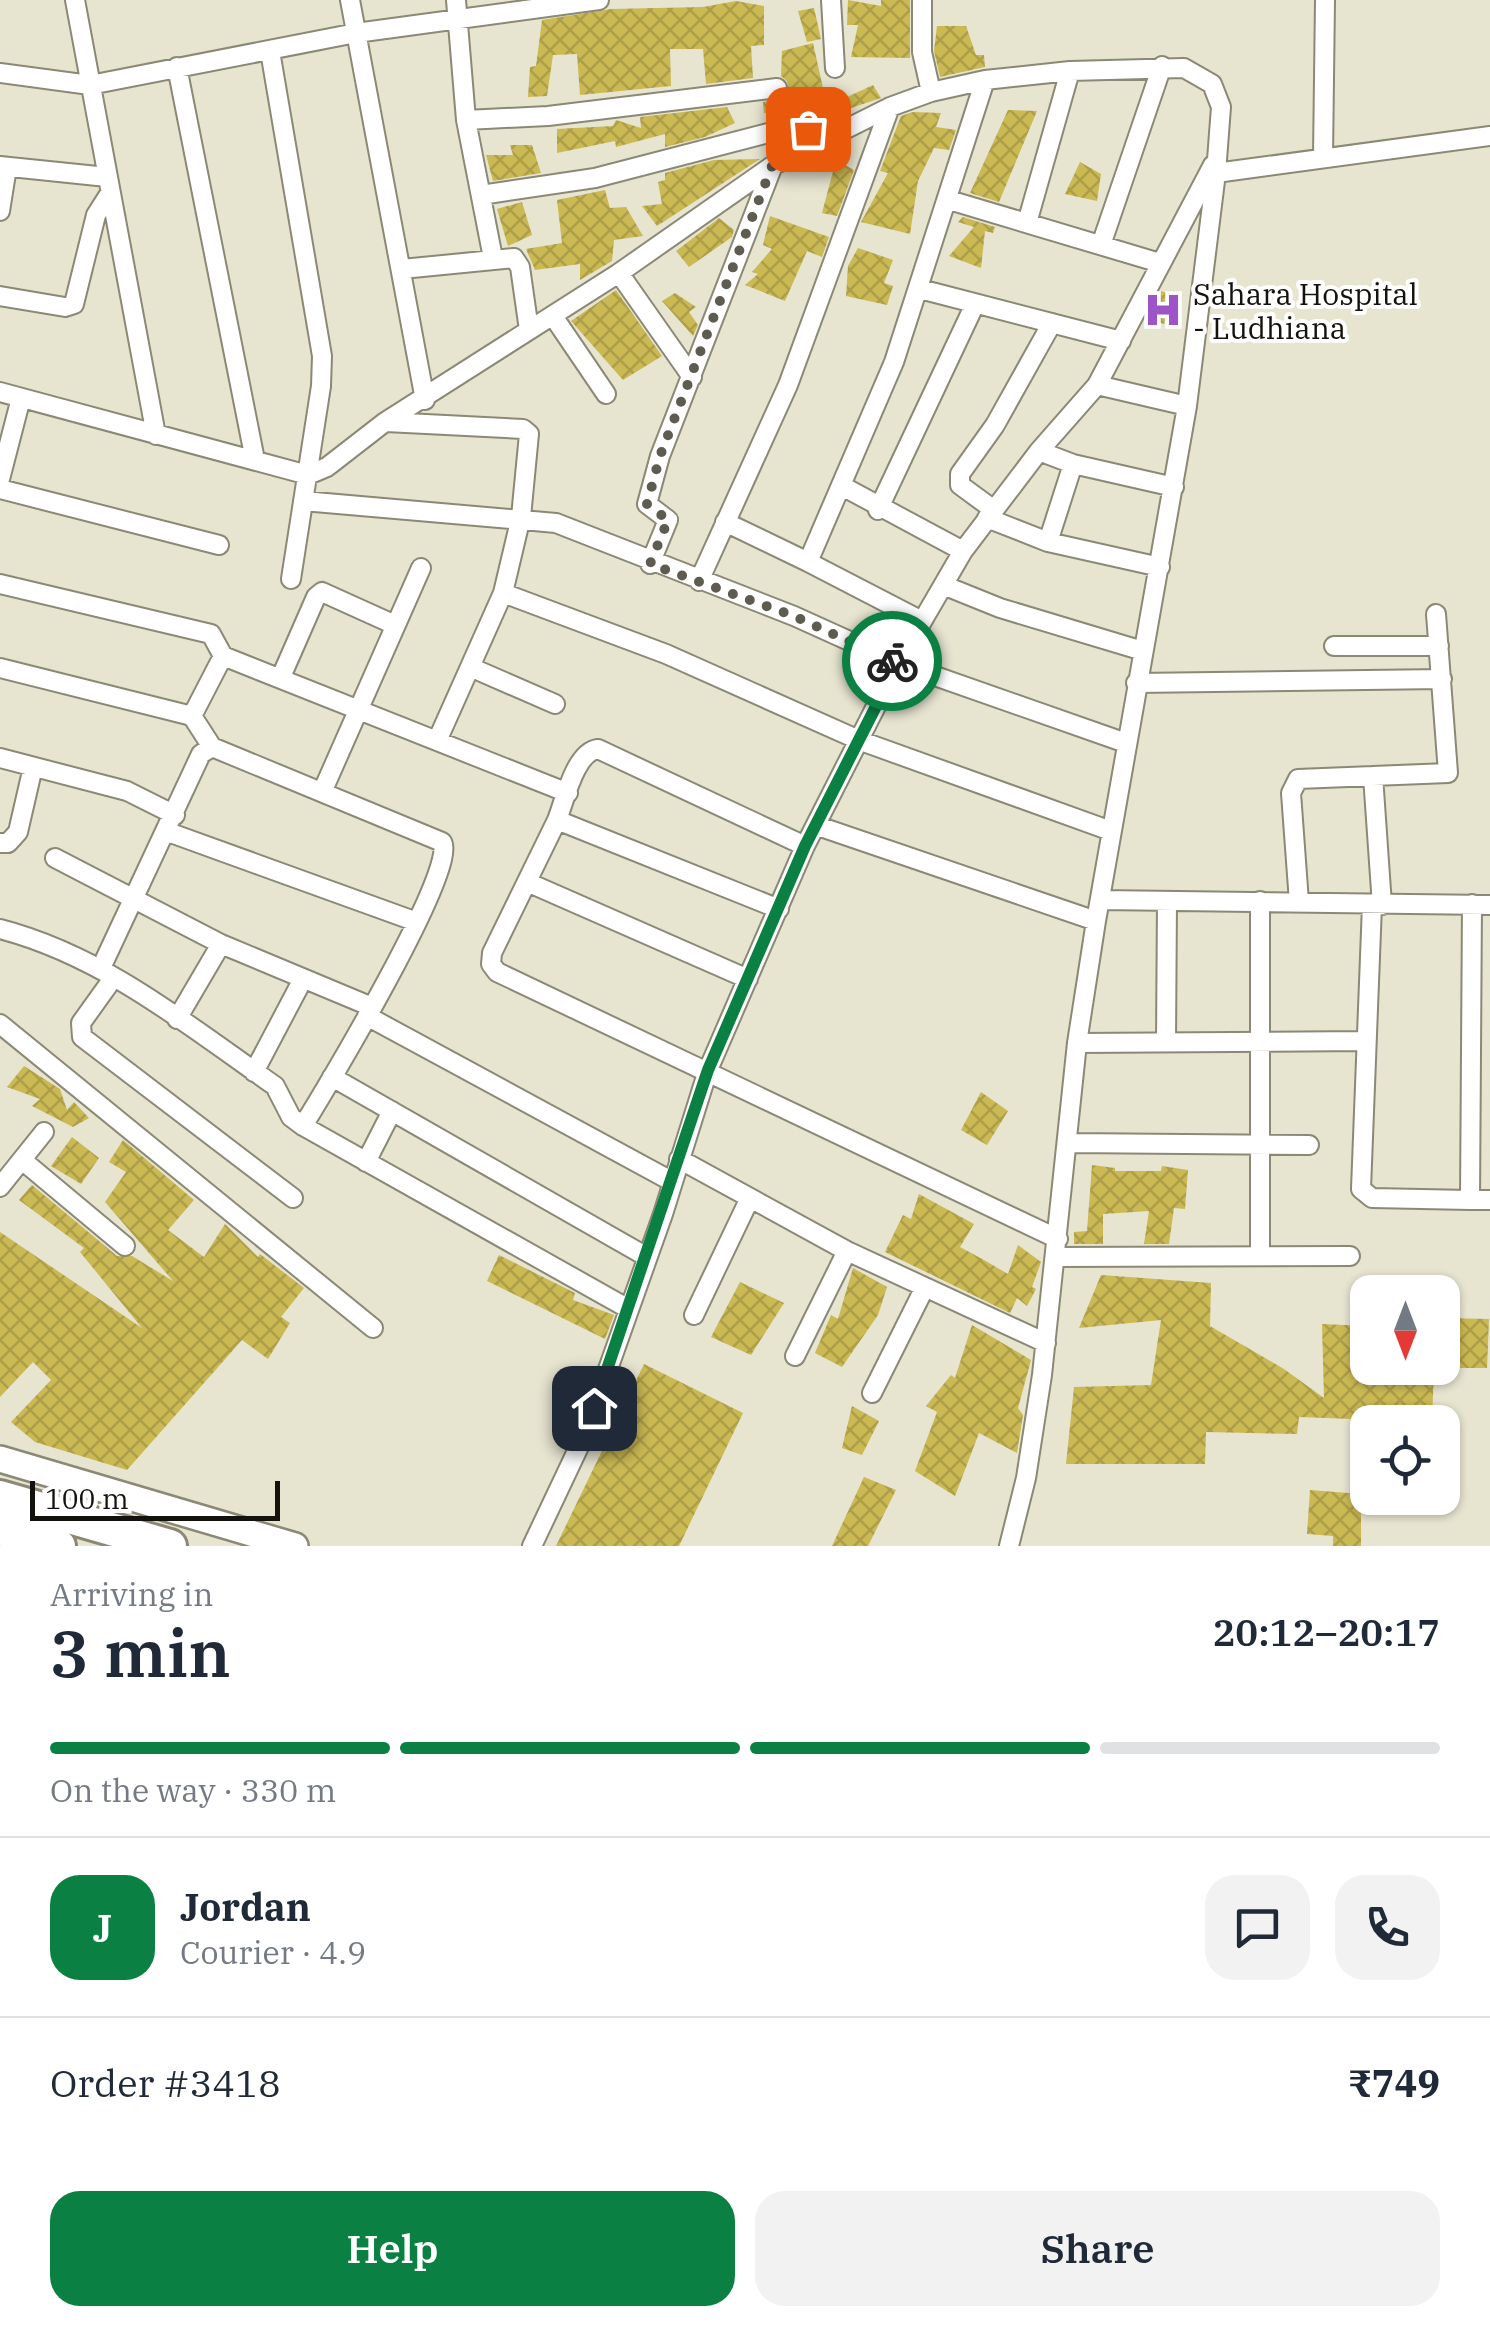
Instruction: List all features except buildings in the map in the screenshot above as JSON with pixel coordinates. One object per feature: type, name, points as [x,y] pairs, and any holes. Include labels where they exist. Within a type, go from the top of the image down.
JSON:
[{"type":"highway","points":[[0,1496],[170,1546]]},
{"type":"highway","points":[[0,1529],[59,1546]]},
{"type":"street","points":[[75,0],[156,435]]},
{"type":"street","points":[[350,0],[425,400]]},
{"type":"street","points":[[0,73],[90,85],[270,51],[456,9],[598,0]]},
{"type":"street","points":[[831,0],[835,68]]},
{"type":"street","points":[[922,0],[922,52],[930,92]]},
{"type":"street","points":[[1324,157],[1325,0]]},
{"type":"street","points":[[456,9],[466,120],[494,258]]},
{"type":"street","points":[[270,51],[322,356],[291,579]]},
{"type":"street","points":[[1101,245],[1162,66]]},
{"type":"street","points":[[0,392],[308,475],[327,467],[385,422],[619,273],[772,166],[890,107],[930,92],[986,80],[1070,71],[1162,66],[1194,71],[1212,84],[1221,107],[1217,164],[1187,406],[1110,831],[1077,1043],[1046,1342],[1026,1478],[1009,1546]]},
{"type":"street","points":[[177,67],[255,460]]},
{"type":"street","points":[[1027,224],[1070,71]]},
{"type":"street","points":[[808,562],[920,289],[986,80]]},
{"type":"street","points":[[466,120],[548,116],[776,88]]},
{"type":"street","points":[[699,581],[788,385],[890,107]]},
{"type":"street","points":[[481,195],[595,178],[798,125],[820,142]]},
{"type":"street","points":[[1217,164],[1324,157],[1490,136]]},
{"type":"street","points":[[532,1546],[585,1434],[708,1070],[805,846],[898,663],[963,551],[1039,450],[1097,386],[1160,263],[1217,164]]},
{"type":"street","points":[[650,564],[668,520],[664,513],[650,508],[647,498],[772,166]]},
{"type":"street","points":[[0,211],[4,167],[109,185]]},
{"type":"street","points":[[0,296],[65,307],[74,304],[96,215],[109,185]]},
{"type":"street","points":[[949,200],[1160,263]]},
{"type":"street","points":[[402,269],[514,258],[520,267],[530,330]]},
{"type":"street","points":[[619,273],[692,378]]},
{"type":"street","points":[[920,289],[1121,341]]},
{"type":"street","points":[[878,510],[975,304]]},
{"type":"street","points":[[553,316],[606,394]]},
{"type":"street","points":[[1052,324],[996,424],[960,474],[960,485],[990,514],[1048,542],[1160,567]]},
{"type":"street","points":[[1097,386],[1187,406]]},
{"type":"street","points":[[0,479],[21,398]]},
{"type":"street","points":[[385,422],[523,429],[532,443],[522,517],[502,593],[437,741]]},
{"type":"street","points":[[1039,450],[1073,464],[1174,486]]},
{"type":"street","points":[[1048,542],[1073,464]]},
{"type":"street","points":[[842,486],[878,510],[963,551]]},
{"type":"street","points":[[0,489],[219,545]]},
{"type":"street","points":[[303,501],[522,517],[585,532],[650,564],[794,616],[898,663],[1126,743]]},
{"type":"street","points":[[726,522],[922,622]]},
{"type":"street","points":[[323,790],[421,568]]},
{"type":"street","points":[[0,584],[211,634],[223,656],[568,793]]},
{"type":"street","points":[[943,586],[1000,608],[1143,651]]},
{"type":"street","points":[[280,677],[316,597],[322,592],[395,625]]},
{"type":"street","points":[[502,593],[666,654],[861,741],[1110,831]]},
{"type":"street","points":[[1299,902],[1293,785],[1305,777],[1448,773],[1436,614]]},
{"type":"street","points":[[1334,646],[1439,646]]},
{"type":"street","points":[[192,716],[223,656]]},
{"type":"street","points":[[0,668],[192,716],[212,746],[442,842],[446,858],[417,922],[303,1126]]},
{"type":"street","points":[[470,668],[555,704]]},
{"type":"street","points":[[1136,682],[1442,679]]},
{"type":"street","points":[[212,746],[201,754],[81,1023],[82,1037],[294,1198]]},
{"type":"street","points":[[805,846],[598,749],[584,756],[558,820],[492,953],[491,964],[496,972],[708,1070],[1057,1248],[1350,1256]]},
{"type":"street","points":[[0,758],[126,792],[172,824],[417,922]]},
{"type":"street","points":[[0,844],[8,843],[18,832],[33,766]]},
{"type":"street","points":[[1372,776],[1377,905],[1366,1041],[1364,1196],[1490,1200]]},
{"type":"street","points":[[558,820],[779,908]]},
{"type":"street","points":[[818,826],[1096,921]]},
{"type":"street","points":[[55,858],[220,944],[370,1012],[673,1182]]},
{"type":"street","points":[[527,882],[748,979]]},
{"type":"street","points":[[1101,900],[1481,905],[1481,993],[1470,1200]]},
{"type":"street","points":[[1260,900],[1260,1255]]},
{"type":"street","points":[[1166,901],[1166,1042]]},
{"type":"street","points":[[0,930],[64,949],[107,972],[275,1086],[291,1116],[303,1126],[627,1308]]},
{"type":"street","points":[[177,1019],[220,944]]},
{"type":"street","points":[[254,1072],[304,979]]},
{"type":"street","points":[[0,1024],[27,1051],[374,1328]]},
{"type":"street","points":[[1077,1043],[1366,1041]]},
{"type":"street","points":[[332,1077],[647,1257]]},
{"type":"street","points":[[366,1162],[392,1111]]},
{"type":"street","points":[[0,1187],[44,1132]]},
{"type":"street","points":[[1069,1143],[1309,1145]]},
{"type":"street","points":[[679,1159],[848,1252],[1046,1342]]},
{"type":"street","points":[[22,1160],[125,1246]]},
{"type":"street","points":[[694,1315],[749,1200]]},
{"type":"street","points":[[795,1356],[848,1252]]},
{"type":"street","points":[[872,1394],[924,1288]]},
{"type":"street","points":[[0,1460],[295,1546]]},
{"type":"way so far","points":[[808,129],[820,142],[772,166],[660,456],[647,504],[668,516],[668,520],[650,564],[794,616],[892,661]]},
{"type":"place","name":"Sahara Hospital - Ludhiana","points":[[1163,310]]},
{"type":"route","points":[[594,1408],[663,1214],[708,1070],[805,846],[898,663],[892,661]]}]
